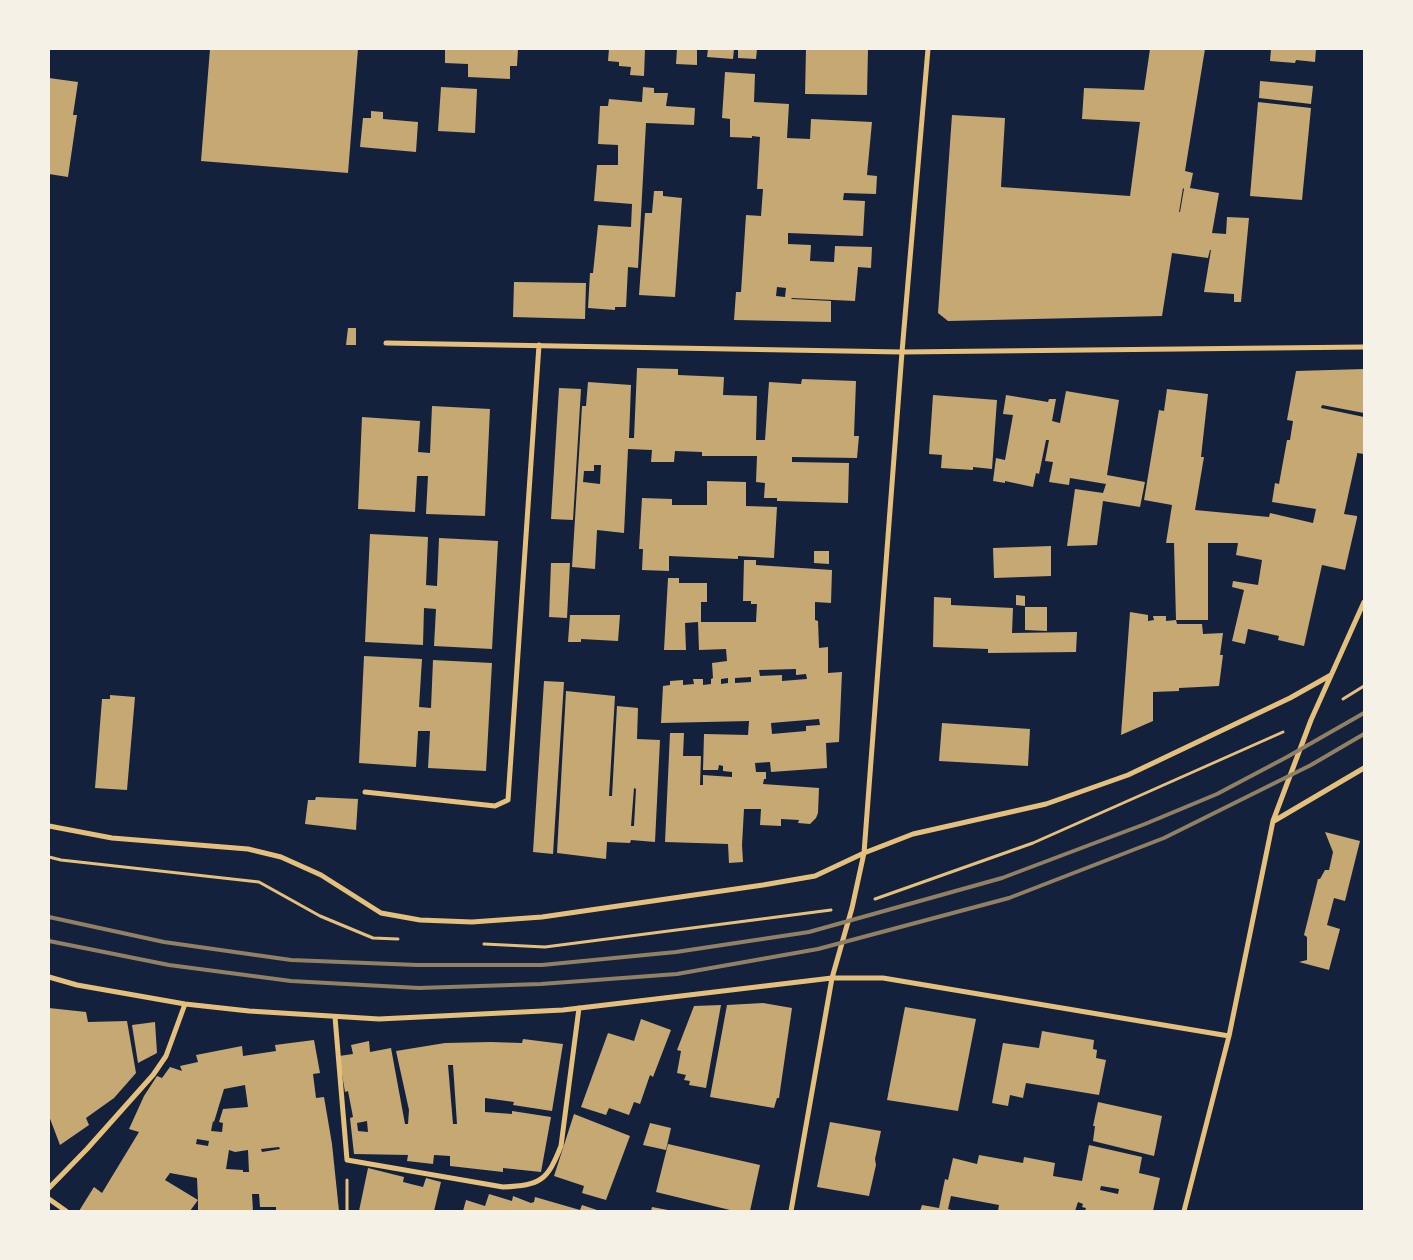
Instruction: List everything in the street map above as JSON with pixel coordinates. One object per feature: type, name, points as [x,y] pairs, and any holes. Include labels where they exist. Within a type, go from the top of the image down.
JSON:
[{"type":"street","points":[[791,1211],[832,978],[852,908],[864,854],[902,352],[928,49]]},
{"type":"street","points":[[386,343],[902,352],[1364,347]]},
{"type":"street","points":[[365,792],[495,806],[508,800],[539,346]]},
{"type":"street","points":[[1184,1211],[1229,1036],[1274,821],[1311,720],[1364,602]]},
{"type":"street","points":[[49,826],[112,838],[248,849],[281,856],[321,875],[381,913],[420,920],[472,922],[542,917],[815,876],[913,834],[1046,804],[1128,775],[1290,698],[1331,675]]},
{"type":"street","points":[[1274,821],[1364,768]]},
{"type":"street","points":[[49,977],[77,985],[185,1004],[249,1011],[380,1019],[579,1008],[832,978],[883,978],[1229,1036]]},
{"type":"street","points":[[49,1188],[87,1149],[153,1075],[166,1056],[185,1004]]},
{"type":"street","points":[[335,1017],[347,1160],[503,1187],[524,1186],[537,1181],[547,1174],[552,1166],[560,1146],[579,1008]]},
{"type":"street","points":[[49,1200],[66,1211]]},
{"type":"path","points":[[347,1160],[347,1211]]},
{"type":"building","points":[[210,49],[358,49],[348,173],[201,161]]},
{"type":"building","points":[[445,49],[518,49],[517,66],[510,66],[510,79],[468,77],[468,64],[445,63]]},
{"type":"building","points":[[609,49],[645,49],[644,76],[630,75],[631,67],[619,66],[619,62],[608,61]]},
{"type":"building","points":[[677,49],[697,49],[697,65],[676,64]]},
{"type":"building","points":[[708,49],[734,49],[733,59],[707,57]]},
{"type":"building","points":[[738,49],[757,49],[756,59],[738,58]]},
{"type":"building","points":[[806,49],[868,49],[867,95],[805,94]]},
{"type":"building","points":[[1150,49],[1205,49],[1185,171],[1193,173],[1190,188],[1219,193],[1212,233],[1226,234],[1227,217],[1249,218],[1241,302],[1234,302],[1234,294],[1204,292],[1210,250],[1208,258],[1172,253],[1162,316],[948,321],[938,313],[952,115],[1005,118],[1001,187],[1130,196],[1140,122],[1082,119],[1084,88],[1144,90]],"holes":[[[1183,188],[1180,212],[1179,212]]]},
{"type":"building","points":[[1271,49],[1316,49],[1315,62],[1296,60],[1295,63],[1270,61]]},
{"type":"building","points":[[725,72],[755,74],[754,102],[789,104],[787,138],[810,139],[811,119],[872,122],[867,175],[877,176],[876,194],[844,193],[843,200],[865,201],[863,236],[788,233],[788,244],[811,245],[810,261],[834,262],[835,246],[872,247],[871,268],[858,267],[855,301],[791,299],[831,301],[831,322],[734,320],[736,292],[741,292],[746,215],[761,216],[763,189],[757,189],[760,137],[730,137],[730,119],[722,118]],"holes":[[[777,287],[786,288],[785,297],[776,296]]]},
{"type":"building","points":[[49,78],[78,82],[73,115],[77,115],[68,177],[49,174]]},
{"type":"building","points":[[1260,81],[1313,86],[1311,104],[1259,98]]},
{"type":"building","points":[[441,87],[477,89],[475,133],[438,131]]},
{"type":"building","points":[[643,87],[654,88],[654,93],[668,93],[666,106],[695,108],[694,125],[646,123],[638,268],[628,267],[626,307],[615,307],[615,310],[588,308],[590,273],[593,273],[598,225],[631,227],[632,204],[594,201],[597,165],[618,165],[618,145],[598,144],[600,106],[608,106],[609,99],[642,102]]},
{"type":"building","points":[[1258,102],[1311,108],[1302,200],[1250,196]]},
{"type":"building","points":[[371,111],[383,112],[383,119],[418,122],[416,152],[360,147],[363,118],[371,118]]},
{"type":"building","points":[[654,191],[663,191],[663,196],[682,198],[675,297],[639,295],[645,213],[652,213]]},
{"type":"building","points":[[514,282],[586,283],[585,319],[513,317]]},
{"type":"building","points":[[348,328],[356,328],[356,345],[346,345]]},
{"type":"building","points":[[637,368],[678,369],[678,375],[724,377],[723,395],[757,396],[756,440],[765,440],[769,382],[801,384],[802,379],[856,381],[854,436],[859,436],[857,458],[792,457],[792,462],[849,463],[848,503],[777,501],[777,498],[764,498],[765,483],[756,482],[757,456],[702,456],[702,452],[675,451],[674,462],[651,462],[652,450],[628,449],[624,533],[597,530],[595,569],[572,567],[582,406],[586,406],[588,382],[631,385],[629,438],[634,438]],"holes":[[[594,465],[601,465],[600,484],[583,482],[584,471],[594,471]]]},
{"type":"building","points":[[1364,369],[1364,413],[1322,405],[1321,408],[1364,417],[1364,454],[1357,453],[1344,514],[1357,516],[1345,570],[1322,565],[1304,646],[1278,640],[1279,636],[1248,629],[1245,644],[1232,641],[1244,590],[1232,587],[1233,581],[1258,585],[1262,560],[1236,555],[1238,543],[1208,543],[1208,620],[1176,620],[1174,543],[1166,543],[1172,505],[1144,500],[1159,410],[1164,411],[1167,389],[1208,394],[1201,457],[1204,457],[1195,510],[1269,517],[1270,513],[1313,523],[1316,509],[1272,502],[1275,483],[1279,484],[1287,440],[1290,440],[1293,421],[1287,420],[1296,371]]},
{"type":"building","points":[[559,388],[581,389],[573,520],[551,519]]},
{"type":"building","points":[[1066,391],[1119,400],[1107,475],[1145,482],[1140,507],[1103,501],[1097,545],[1067,546],[1075,489],[1103,493],[1106,484],[1070,478],[1069,485],[1049,482],[1053,462],[1045,461],[1049,440],[1046,440],[1039,474],[1036,473],[1033,487],[1005,481],[1005,483],[993,481],[996,458],[1005,460],[1013,415],[1003,414],[1006,395],[1048,402],[1049,399],[1056,399],[1052,421],[1060,423]]},
{"type":"building","points":[[933,395],[997,400],[992,469],[973,467],[973,470],[941,468],[942,455],[929,454]]},
{"type":"building","points":[[432,406],[490,409],[485,516],[426,514],[428,476],[417,476],[415,512],[358,509],[362,417],[420,421],[418,452],[430,453]]},
{"type":"building","points":[[707,481],[746,482],[746,506],[777,507],[774,558],[738,556],[738,559],[669,556],[669,571],[642,570],[643,549],[639,549],[642,498],[672,499],[672,505],[707,505]]},
{"type":"building","points":[[370,534],[428,537],[426,585],[437,586],[439,538],[498,541],[492,649],[434,646],[436,609],[424,608],[423,645],[365,642]]},
{"type":"building","points":[[1051,546],[1051,576],[994,578],[993,548]]},
{"type":"building","points":[[814,551],[829,551],[829,564],[814,563]]},
{"type":"building","points":[[744,560],[756,560],[756,565],[832,570],[831,603],[815,602],[815,620],[818,621],[819,648],[828,647],[828,673],[842,672],[839,742],[826,743],[827,768],[771,772],[770,762],[755,763],[756,772],[766,772],[766,779],[764,779],[763,784],[819,788],[818,813],[810,824],[798,823],[799,820],[781,819],[781,826],[760,825],[761,809],[744,809],[743,862],[729,863],[728,844],[665,842],[670,733],[684,733],[683,756],[701,756],[700,785],[703,785],[703,775],[732,777],[732,772],[723,771],[723,766],[719,765],[718,770],[703,770],[704,734],[748,735],[749,721],[661,723],[663,686],[670,685],[670,681],[683,680],[683,685],[694,684],[693,679],[703,679],[703,685],[711,684],[711,679],[713,678],[712,663],[727,661],[726,649],[699,650],[698,622],[685,623],[686,650],[664,650],[668,578],[679,578],[679,583],[707,583],[707,602],[701,602],[701,622],[756,622],[757,604],[751,604],[751,601],[743,601]],"holes":[[[796,669],[796,675],[806,674],[807,679],[782,681],[782,675],[760,676],[759,670]],[[751,677],[751,682],[735,683],[735,678]],[[728,678],[728,683],[721,684],[721,679]],[[819,719],[820,725],[806,726],[806,731],[772,734],[771,723]]]},
{"type":"building","points":[[551,563],[570,563],[567,618],[549,617]]},
{"type":"building","points":[[1016,595],[1025,596],[1025,606],[1016,605]]},
{"type":"building","points":[[934,597],[951,598],[951,605],[1013,608],[1012,633],[1077,632],[1076,652],[988,653],[988,649],[933,647]]},
{"type":"building","points":[[1025,607],[1047,607],[1047,631],[1025,630]]},
{"type":"building","points":[[1130,612],[1148,615],[1148,621],[1154,620],[1153,616],[1166,616],[1166,621],[1176,620],[1177,624],[1202,624],[1203,634],[1223,633],[1220,655],[1223,655],[1219,686],[1179,688],[1179,691],[1153,692],[1153,721],[1121,735]]},
{"type":"building","points":[[570,615],[620,615],[618,641],[581,639],[581,642],[568,642]]},
{"type":"building","points":[[364,656],[422,659],[419,707],[431,708],[433,660],[492,663],[486,771],[428,768],[430,731],[418,731],[416,767],[359,763]]},
{"type":"building","points":[[544,681],[564,682],[553,854],[533,852]]},
{"type":"building","points":[[566,691],[615,696],[609,796],[612,796],[617,706],[638,708],[637,739],[660,740],[655,842],[631,840],[630,843],[607,842],[606,859],[557,853]],"holes":[[[634,788],[636,789],[634,826],[631,826]]]},
{"type":"building","points":[[110,695],[135,697],[127,790],[95,788],[102,699],[110,699]]},
{"type":"building","points":[[942,723],[1030,729],[1028,766],[939,761]]},
{"type":"building","points":[[316,797],[358,799],[356,830],[305,824],[308,800],[315,800]]},
{"type":"building","points":[[1325,832],[1360,841],[1345,901],[1334,898],[1327,925],[1340,929],[1329,970],[1299,962],[1307,960],[1307,937],[1304,935],[1318,879],[1320,879],[1325,870],[1329,870],[1333,852]]},
{"type":"building","points":[[763,1003],[792,1008],[779,1098],[777,1098],[774,1108],[710,1097],[727,1005]]},
{"type":"building","points":[[721,1005],[706,1088],[689,1085],[690,1081],[684,1080],[686,1075],[677,1073],[681,1051],[677,1050],[694,1006]]},
{"type":"building","points":[[905,1007],[976,1019],[958,1111],[887,1100]]},
{"type":"building","points":[[49,1008],[86,1012],[88,1022],[127,1021],[136,1073],[114,1098],[86,1118],[89,1125],[60,1145],[49,1116]]},
{"type":"building","points":[[641,1019],[671,1030],[653,1077],[650,1075],[640,1104],[634,1102],[629,1115],[609,1108],[606,1115],[581,1107],[608,1033],[634,1041]]},
{"type":"building","points":[[155,1022],[157,1053],[138,1063],[132,1025]]},
{"type":"building","points":[[1042,1031],[1094,1040],[1093,1049],[1097,1050],[1096,1058],[1106,1060],[1099,1095],[1026,1083],[1023,1098],[1010,1095],[1008,1106],[992,1103],[1003,1043],[1039,1048]]},
{"type":"building","points":[[523,1039],[563,1044],[552,1111],[513,1105],[514,1102],[485,1098],[485,1112],[512,1114],[512,1111],[551,1117],[541,1172],[503,1168],[503,1172],[450,1166],[450,1156],[434,1155],[433,1164],[407,1161],[408,1155],[354,1154],[350,1118],[353,1117],[348,1091],[345,1092],[339,1056],[353,1054],[351,1045],[369,1041],[370,1052],[391,1048],[405,1124],[408,1124],[409,1110],[396,1051],[445,1043],[522,1043]],"holes":[[[448,1065],[453,1065],[457,1124],[453,1124]],[[367,1121],[368,1132],[358,1131],[357,1123]]]},
{"type":"building","points":[[314,1040],[320,1073],[313,1074],[316,1098],[324,1097],[332,1144],[339,1211],[276,1211],[276,1207],[260,1207],[259,1194],[252,1194],[253,1211],[198,1211],[198,1200],[190,1211],[79,1211],[94,1187],[102,1193],[139,1132],[129,1129],[144,1096],[157,1076],[162,1078],[170,1067],[182,1071],[180,1066],[198,1062],[196,1055],[242,1046],[243,1056],[276,1051],[275,1045]],"holes":[[[245,1085],[248,1107],[223,1109],[219,1122],[223,1123],[222,1132],[211,1131],[224,1089]],[[197,1139],[209,1141],[208,1146],[196,1144]],[[279,1147],[280,1149],[262,1152],[261,1149]],[[229,1150],[235,1152],[248,1150],[249,1172],[243,1172],[243,1170],[226,1169]],[[170,1173],[197,1178],[198,1200],[165,1180]]]},
{"type":"building","points":[[1098,1102],[1162,1116],[1154,1156],[1093,1141],[1095,1126],[1093,1126]]},
{"type":"building","points":[[574,1114],[630,1136],[606,1200],[582,1193],[584,1186],[554,1176]]},
{"type":"building","points":[[830,1122],[881,1131],[869,1196],[817,1187]]},
{"type":"building","points":[[650,1123],[671,1128],[666,1150],[643,1145]]},
{"type":"building","points":[[668,1144],[760,1165],[750,1211],[734,1211],[656,1192]]},
{"type":"building","points":[[1089,1145],[1142,1157],[1139,1173],[1160,1178],[1153,1211],[1085,1211],[1086,1208],[1082,1207],[1083,1204],[1078,1202],[1075,1211],[998,1211],[999,1205],[951,1196],[948,1209],[955,1211],[920,1211],[922,1205],[939,1208],[945,1179],[948,1180],[953,1158],[977,1164],[979,1155],[1023,1163],[1024,1157],[1055,1163],[1053,1176],[1082,1181]],"holes":[[[1101,1186],[1119,1189],[1118,1194],[1100,1190]]]},
{"type":"building","points":[[368,1168],[404,1177],[403,1182],[423,1187],[426,1178],[441,1182],[434,1211],[359,1211]]},
{"type":"building","points":[[489,1194],[512,1201],[513,1196],[531,1203],[534,1202],[535,1197],[580,1210],[582,1205],[600,1211],[463,1211],[466,1200],[485,1206]]},
{"type":"building","points":[[652,1207],[668,1210],[668,1211],[651,1211]]},
{"type":"railway","points":[[49,917],[164,942],[291,960],[417,965],[542,965],[676,952],[809,932],[1002,878],[1145,824],[1217,794],[1364,713]]},
{"type":"railway","points":[[49,941],[169,965],[291,981],[419,988],[541,984],[677,974],[818,949],[1009,898],[1164,838],[1311,765],[1364,734]]}]
